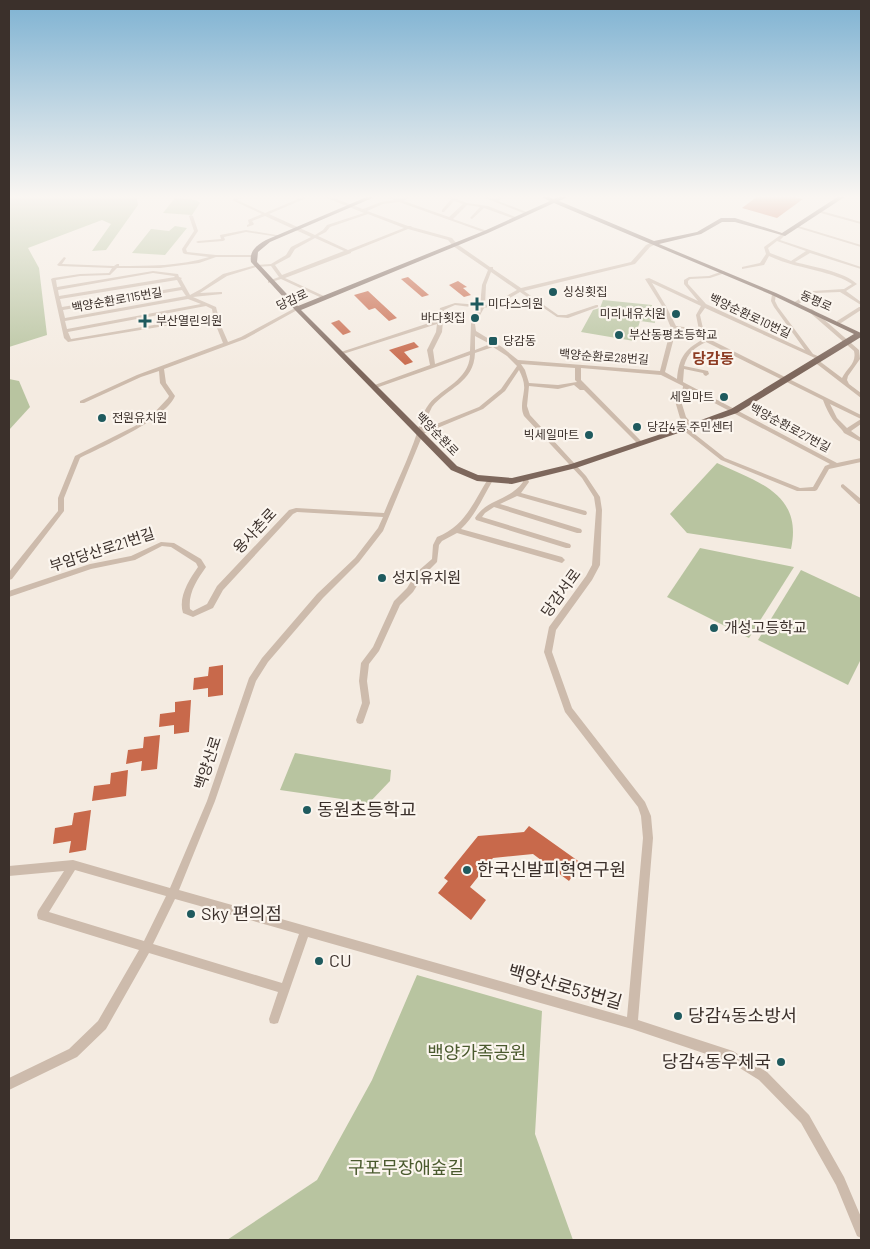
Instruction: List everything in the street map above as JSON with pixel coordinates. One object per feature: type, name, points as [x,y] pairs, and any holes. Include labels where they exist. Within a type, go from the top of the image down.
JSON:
[{"type":"main road","name":"당감로","points":[[296,309],[432,254]]},
{"type":"main road","name":"동평로","points":[[681,254],[861,333]]},
{"type":"main road","name":"백양순환로","points":[[252,256],[256,266],[270,282],[454,468],[471,476],[490,480],[512,481],[573,466],[689,428],[734,411],[785,380],[815,358],[861,333]]},
{"type":"street","points":[[190,254],[252,256]]},
{"type":"street","points":[[289,254],[272,265],[282,278],[324,298]]},
{"type":"street","points":[[270,282],[343,254]]},
{"type":"street","points":[[469,254],[548,310],[560,316],[575,315],[596,306]]},
{"type":"street","points":[[433,366],[430,350],[439,332],[442,309],[447,306],[460,304],[482,307],[496,304],[520,290],[635,262],[641,254]]},
{"type":"street","points":[[744,268],[762,264],[768,254]]},
{"type":"street","points":[[769,254],[790,263],[845,277],[854,282],[853,287],[814,292],[796,304]]},
{"type":"street","points":[[790,263],[805,254]]},
{"type":"street","points":[[820,254],[861,268]]},
{"type":"street","points":[[64,258],[59,265],[157,266],[189,264],[216,256]]},
{"type":"street","points":[[117,265],[111,277],[127,331]]},
{"type":"street","name":"백양순환로115번길","points":[[63,320],[188,297],[225,275],[256,266],[272,265]]},
{"type":"street","points":[[153,272],[157,266]]},
{"type":"street","points":[[490,268],[484,285],[482,307],[473,324],[473,332],[518,364],[525,374],[527,384],[558,387],[577,384],[597,404]]},
{"type":"street","points":[[56,289],[111,277],[153,272],[173,274],[180,278],[188,297],[214,308],[217,316],[216,319],[226,344]]},
{"type":"street","points":[[706,340],[702,334],[698,315],[704,305],[686,284],[686,281],[689,278],[710,277],[723,272]]},
{"type":"street","points":[[111,277],[80,275],[53,279],[70,341],[217,316]]},
{"type":"street","points":[[57,298],[180,278]]},
{"type":"street","name":"백양순환로10번길","points":[[674,328],[664,306],[647,279],[815,358]]},
{"type":"street","points":[[60,309],[184,288]]},
{"type":"street","points":[[841,290],[861,304]]},
{"type":"street","points":[[195,294],[220,293]]},
{"type":"street","points":[[774,294],[773,301],[776,307],[815,358],[861,396]]},
{"type":"street","points":[[66,331],[205,305]]},
{"type":"street","name":"동평로","points":[[836,321],[861,308]]},
{"type":"street","name":"당감로","points":[[82,402],[226,344],[296,309]]},
{"type":"street","points":[[810,310],[856,350],[858,358],[855,365],[846,374],[845,383]]},
{"type":"street","points":[[341,353],[440,321]]},
{"type":"street","points":[[662,373],[674,328],[682,328],[861,417]]},
{"type":"street","name":"백양산로","points":[[9,1084],[73,1053],[102,1025],[146,948],[172,895],[212,801],[252,680],[265,660],[307,610],[366,550],[381,529],[427,411],[462,379],[472,360],[473,332]]},
{"type":"street","points":[[680,382],[681,367],[691,348],[706,340]]},
{"type":"street","points":[[374,387],[493,345]]},
{"type":"street","points":[[420,432],[481,408],[502,390],[518,364]]},
{"type":"street","name":"백양순환로28번길","points":[[518,364],[578,366],[662,373],[734,411]]},
{"type":"street","points":[[578,366],[578,380],[640,443]]},
{"type":"street","points":[[681,367],[706,372],[706,374]]},
{"type":"street","points":[[9,576],[61,512],[61,498],[76,457],[137,427],[155,415],[171,399],[172,396],[163,383],[161,369]]},
{"type":"street","name":"당감서로","points":[[527,384],[524,408],[527,416],[589,482],[597,497],[599,510],[598,556],[589,578],[552,629],[548,652],[568,710],[632,791],[646,816],[648,838],[632,1024]]},
{"type":"street","points":[[686,386],[685,396],[678,401],[683,418],[689,428],[723,459],[799,490],[815,489],[827,467],[861,460]]},
{"type":"street","points":[[826,400],[833,417],[846,432],[861,440]]},
{"type":"street","name":"백양순환로27번길","points":[[734,411],[836,465]]},
{"type":"street","points":[[846,432],[861,421]]},
{"type":"street","points":[[525,478],[526,482],[517,494],[504,502],[484,508],[478,518],[568,546]]},
{"type":"street","points":[[360,720],[366,703],[363,681],[365,663],[376,649],[397,603],[410,590],[420,574],[435,560],[436,545],[439,539],[451,536],[458,531],[490,480]]},
{"type":"street","points":[[843,486],[861,502]]},
{"type":"street","points":[[517,494],[584,514]]},
{"type":"street","points":[[494,504],[579,531]]},
{"type":"street","name":"용사촌로","points":[[193,614],[210,606],[220,588],[292,512],[296,510],[386,515]]},
{"type":"street","points":[[458,531],[562,560]]},
{"type":"street","name":"부암당산로21번길","points":[[9,594],[90,567],[133,558],[161,544],[172,545],[199,561],[202,567],[189,589],[186,599],[186,611],[193,614]]},
{"type":"street","points":[[9,871],[73,865]]},
{"type":"street","points":[[73,865],[42,915],[284,989]]},
{"type":"street","name":"백양산로53번길","points":[[73,865],[172,895],[632,1024],[728,1055],[764,1076],[794,1106],[817,1138],[840,1181],[861,1232]]},
{"type":"street","points":[[274,1020],[304,932]]},
{"type":"green space","points":[[9,254],[31,254],[39,268],[47,335],[9,347]]},
{"type":"green space","points":[[603,300],[652,305],[655,323],[640,321],[634,341],[581,332],[593,310],[600,308]]},
{"type":"green space","points":[[9,379],[19,381],[30,407],[9,430]]},
{"type":"green space","points":[[717,463],[762,484],[774,492],[784,503],[790,515],[793,530],[791,549],[687,533],[670,514]]},
{"type":"green space","points":[[700,548],[794,567],[749,638],[667,597]]},
{"type":"green space","points":[[801,570],[861,598],[861,659],[848,685],[758,640]]},
{"type":"green space","points":[[295,753],[391,770],[390,781],[369,803],[280,790]]},
{"type":"green space","name":"구포무장애숲길","points":[[417,975],[542,1011],[535,1134],[573,1240],[227,1240],[317,1180],[372,1080]]},
{"type":"building","points":[[408,277],[429,295],[422,297],[401,279]]},
{"type":"building","points":[[458,281],[467,287],[463,288],[471,295],[464,297],[449,285]]},
{"type":"building","points":[[368,291],[397,318],[389,321],[375,308],[369,310],[354,295]]},
{"type":"building","points":[[339,320],[351,332],[343,335],[331,323]]},
{"type":"building","points":[[414,342],[419,347],[404,352],[413,362],[405,365],[389,350]]},
{"type":"building","points":[[223,665],[223,695],[208,697],[208,688],[193,690],[194,678],[208,676],[209,667]]},
{"type":"building","points":[[191,700],[189,732],[174,734],[174,725],[159,727],[160,714],[175,712],[175,702]]},
{"type":"building","points":[[160,735],[157,769],[141,771],[142,761],[126,764],[128,750],[143,748],[144,737]]},
{"type":"building","points":[[128,770],[126,796],[92,801],[94,786],[110,784],[111,773]]},
{"type":"building","points":[[91,810],[86,850],[69,853],[71,841],[53,844],[55,828],[72,825],[74,813]]},
{"type":"building","name":"한국신발피혁연구원","points":[[529,826],[581,863],[569,881],[533,854],[493,858],[470,887],[486,900],[471,920],[438,893],[448,881],[444,878],[478,836],[524,832]]},
{"type":"place","name":"싱싱횟집","points":[[553,292]]},
{"type":"place","name":"미다스의원","points":[[477,304]]},
{"type":"place","name":"미리내유치원","points":[[676,314]]},
{"type":"place","name":"바다횟집","points":[[475,318]]},
{"type":"place","name":"부산열린의원","points":[[145,321]]},
{"type":"place","name":"부산동평초등학교","points":[[619,335]]},
{"type":"place","name":"당감동","points":[[493,341]]},
{"type":"place","name":"세일마트","points":[[724,397]]},
{"type":"place","name":"전원유치원","points":[[102,418]]},
{"type":"place","name":"당감4동 주민센터","points":[[637,427]]},
{"type":"place","name":"빅세일마트","points":[[589,435]]},
{"type":"place","name":"성지유치원","points":[[382,578]]},
{"type":"place","name":"개성고등학교","points":[[714,628]]},
{"type":"place","name":"동원초등학교","points":[[307,810]]},
{"type":"place","name":"한국신발피혁연구원","points":[[467,870]]},
{"type":"place","name":"Sky 편의점","points":[[191,914]]},
{"type":"place","name":"CU","points":[[319,961]]},
{"type":"place","name":"당감4동소방서","points":[[678,1016]]},
{"type":"place","name":"당감4동우체국","points":[[781,1062]]},
{"type":"district","name":"당감동","points":[[713,359]]},
{"type":"park label","name":"백양가족공원","points":[[477,1053]]}]
